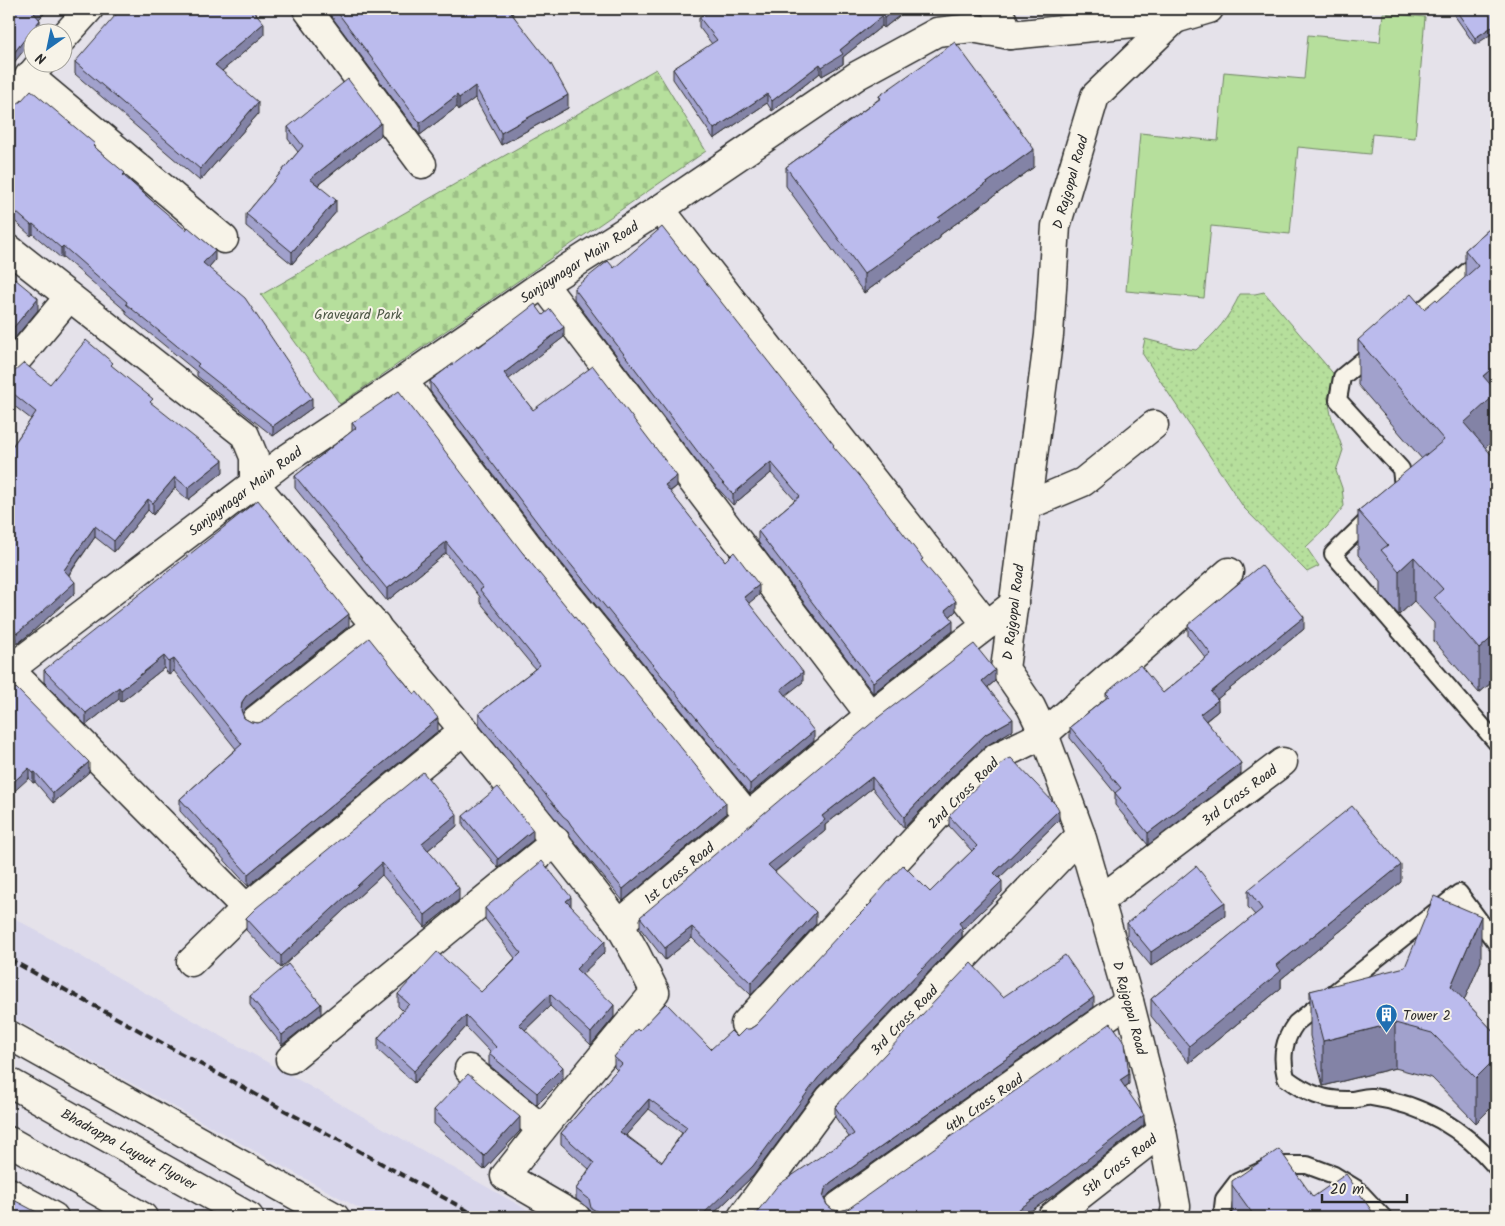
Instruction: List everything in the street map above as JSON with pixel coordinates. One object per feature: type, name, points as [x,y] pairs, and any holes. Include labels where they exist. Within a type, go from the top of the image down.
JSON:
[{"type":"main road","points":[[72,28],[89,9]]},
{"type":"main road","points":[[307,9],[422,164]]},
{"type":"main road","points":[[996,9],[1010,35]]},
{"type":"main road","name":"Sanjaynagar Main Road","points":[[9,670],[285,460],[543,284],[660,209],[858,75],[937,32],[972,28],[1010,35],[1175,19],[1209,9]]},
{"type":"main road","name":"D Rajgopal Road","points":[[1174,1217],[1176,1206],[1162,1131],[1129,1001],[1081,835],[1044,734],[1031,707],[1006,669],[1049,335],[1056,226],[1095,96],[1175,19]]},
{"type":"main road","points":[[9,102],[33,72]]},
{"type":"main road","points":[[38,72],[224,239]]},
{"type":"main road","points":[[660,209],[987,625]]},
{"type":"main road","points":[[9,249],[245,435],[254,457],[254,483],[556,841],[619,924],[655,992],[505,1176],[576,1217]]},
{"type":"main road","points":[[543,284],[870,715]]},
{"type":"main road","points":[[9,369],[69,297]]},
{"type":"main road","points":[[403,381],[534,554],[748,816]]},
{"type":"main road","points":[[1026,506],[1083,482],[1154,425]]},
{"type":"main road","name":"2nd Cross Road","points":[[745,1024],[960,791],[998,757],[1044,734],[1229,572]]},
{"type":"main road","name":"1st Cross Road","points":[[619,924],[870,715],[1014,604]]},
{"type":"main road","points":[[256,720],[376,626]]},
{"type":"main road","points":[[9,670],[246,908]]},
{"type":"main road","points":[[191,962],[246,908],[464,730]]},
{"type":"main road","name":"3rd Cross Road","points":[[1100,900],[1283,762]]},
{"type":"main road","name":"3rd Cross Road","points":[[742,1217],[829,1099],[1081,835]]},
{"type":"main road","points":[[290,1059],[556,841]]},
{"type":"main road","name":"4th Cross Road","points":[[839,1206],[1129,1001]]},
{"type":"main road","points":[[9,1035],[335,1217]]},
{"type":"main road","points":[[469,1069],[542,1130]]},
{"type":"main road","name":"Bhadrappa Layout Flyover","points":[[9,1082],[249,1217]]},
{"type":"main road","name":"5th Cross Road","points":[[1052,1217],[1162,1131]]},
{"type":"main road","points":[[9,1141],[143,1217]]},
{"type":"main road","points":[[9,1192],[54,1217]]},
{"type":"lane","points":[[1496,254],[1476,264],[1342,378],[1338,400],[1401,469],[1403,487],[1333,554],[1496,742]]},
{"type":"lane","points":[[1496,943],[1459,893],[1296,1023],[1288,1034],[1282,1058],[1286,1078],[1300,1089],[1316,1096],[1333,1100],[1352,1100],[1369,1097],[1393,1101],[1417,1109],[1440,1119],[1462,1134],[1483,1151],[1496,1167]]},
{"type":"lane","points":[[1222,1217],[1224,1199],[1237,1182],[1274,1165],[1307,1165],[1334,1174],[1357,1188],[1383,1217]]},
{"type":"shaded area","points":[[9,915],[540,1217],[375,1217],[9,1016]]},
{"type":"green space","points":[[1383,13],[1425,17],[1415,138],[1372,134],[1370,154],[1298,147],[1290,234],[1211,226],[1204,298],[1126,291],[1140,133],[1218,141],[1224,72],[1304,79],[1308,35],[1380,42]]},
{"type":"green space","name":"Graveyard Park","points":[[656,69],[706,151],[340,404],[261,295]]},
{"type":"green space","points":[[1264,292],[1337,378],[1331,386],[1328,398],[1331,415],[1343,450],[1336,471],[1342,488],[1344,506],[1327,527],[1306,547],[1319,566],[1307,572],[1244,508],[1142,353],[1145,339],[1196,350],[1221,325],[1240,294]]},
{"type":"building","points":[[9,9],[39,9],[34,13],[40,20],[38,22],[22,22],[22,43],[9,59]]},
{"type":"building","points":[[121,9],[252,9],[264,23],[215,65],[258,102],[200,169],[75,62]]},
{"type":"building","points":[[335,9],[508,9],[551,64],[568,95],[501,133],[475,86],[459,98],[457,95],[420,123]]},
{"type":"building","points":[[713,9],[896,9],[884,18],[882,16],[840,50],[843,54],[822,67],[820,64],[772,101],[767,94],[714,129],[673,69],[717,40],[699,17]]},
{"type":"building","points":[[1455,9],[1496,9],[1496,24],[1475,38]]},
{"type":"building","points":[[955,42],[1034,149],[938,218],[940,220],[864,274],[786,167],[881,98],[879,96]]},
{"type":"building","points":[[348,79],[381,123],[310,179],[336,200],[292,252],[246,214],[303,146],[288,127]]},
{"type":"building","points":[[31,90],[95,144],[93,146],[125,173],[123,175],[151,200],[186,230],[188,227],[215,250],[203,263],[245,298],[312,398],[273,426],[197,366],[199,364],[126,304],[127,302],[63,246],[61,248],[9,206],[9,107],[21,101]]},
{"type":"building","points":[[1496,223],[1496,365],[1483,376],[1496,391],[1496,394],[1464,423],[1496,460],[1496,634],[1479,649],[1434,597],[1443,589],[1414,557],[1399,571],[1381,550],[1388,545],[1358,511],[1444,440],[1358,340],[1411,294],[1424,309],[1436,299],[1438,301],[1478,266],[1465,250]]},
{"type":"building","points":[[662,227],[833,446],[859,476],[923,559],[921,560],[956,601],[945,610],[953,620],[873,682],[758,531],[800,496],[771,462],[733,494],[713,472],[574,288],[608,261],[614,268]]},
{"type":"building","points":[[9,274],[38,298],[9,333]]},
{"type":"building","points":[[535,304],[543,315],[550,309],[564,327],[504,373],[533,410],[593,366],[677,476],[665,485],[725,561],[734,552],[759,585],[744,597],[803,672],[781,689],[814,731],[750,784],[546,534],[430,381],[478,345],[479,347]]},
{"type":"building","points":[[86,340],[113,363],[111,365],[153,399],[150,402],[223,460],[188,488],[175,477],[153,503],[148,499],[114,541],[95,526],[64,570],[75,582],[17,633],[9,624],[9,451],[36,412],[9,390],[9,373],[14,372],[24,363],[50,384]]},
{"type":"building","points":[[399,391],[522,552],[726,803],[623,889],[479,713],[540,665],[480,590],[483,588],[446,542],[387,589],[295,476],[356,428],[352,423]]},
{"type":"building","points":[[258,500],[349,614],[246,696],[242,702],[241,710],[244,718],[258,723],[266,720],[369,638],[414,694],[417,692],[438,718],[248,874],[180,799],[242,744],[174,659],[169,662],[164,656],[121,690],[119,687],[86,713],[44,670]]},
{"type":"building","points":[[1261,565],[1304,617],[1211,692],[1218,700],[1200,714],[1241,763],[1148,833],[1115,793],[1121,788],[1070,727],[1109,696],[1106,693],[1140,665],[1163,693],[1211,654],[1188,625]]},
{"type":"building","points":[[974,644],[995,670],[982,681],[1013,719],[986,734],[949,769],[904,817],[872,777],[822,816],[825,820],[768,865],[816,912],[751,983],[692,927],[665,948],[640,917],[880,716]]},
{"type":"building","points":[[16,688],[89,762],[53,793],[35,772],[33,773],[29,768],[9,786],[9,695]]},
{"type":"building","points":[[1011,758],[1059,810],[994,873],[1002,881],[959,923],[962,927],[818,1078],[753,1166],[700,1217],[608,1217],[591,1208],[589,1199],[576,1189],[594,1163],[561,1133],[622,1064],[614,1057],[637,1029],[639,1031],[666,1003],[711,1049],[731,1031],[737,1037],[745,1029],[750,1029],[756,1025],[872,902],[903,865],[930,892],[977,846],[949,816],[971,792],[1006,760]],"holes":[[[649,1099],[687,1127],[662,1162],[620,1132]]]},
{"type":"building","points":[[423,772],[457,814],[422,843],[459,888],[425,915],[382,863],[281,956],[246,918]]},
{"type":"building","points":[[498,787],[533,830],[498,859],[463,816]]},
{"type":"building","points":[[1352,806],[1401,865],[1277,965],[1281,971],[1189,1046],[1151,999],[1262,909],[1248,890]]},
{"type":"building","points":[[542,861],[571,897],[566,901],[605,941],[576,969],[614,1005],[591,1033],[550,994],[519,1024],[563,1067],[537,1093],[489,1054],[496,1047],[466,1015],[414,1071],[378,1038],[409,1004],[398,994],[437,952],[481,992],[521,953],[485,908]]},
{"type":"building","points":[[1196,866],[1225,902],[1151,952],[1127,923]]},
{"type":"building","points":[[1434,896],[1481,916],[1451,986],[1496,1034],[1496,1058],[1476,1078],[1432,1033],[1395,1023],[1323,1041],[1310,991],[1405,967]]},
{"type":"building","points":[[1065,955],[1094,997],[830,1183],[825,1189],[823,1197],[827,1205],[833,1210],[848,1209],[1111,1023],[1125,1043],[1129,1074],[1120,1080],[1144,1115],[1010,1217],[753,1217],[778,1185],[854,1134],[835,1107],[971,963],[1003,997]]},
{"type":"building","points":[[288,964],[321,1004],[282,1035],[250,996]]},
{"type":"building","points":[[468,1074],[520,1117],[484,1156],[434,1110]]},
{"type":"building","points":[[1279,1149],[1313,1197],[1346,1174],[1376,1217],[1255,1217],[1232,1185],[1232,1181]]},
{"type":"building","points":[[10,1198],[46,1217],[9,1217]]},
{"type":"railway","points":[[9,959],[479,1217]]},
{"type":"place","name":"Tower 2","points":[[1387,1034]]}]
